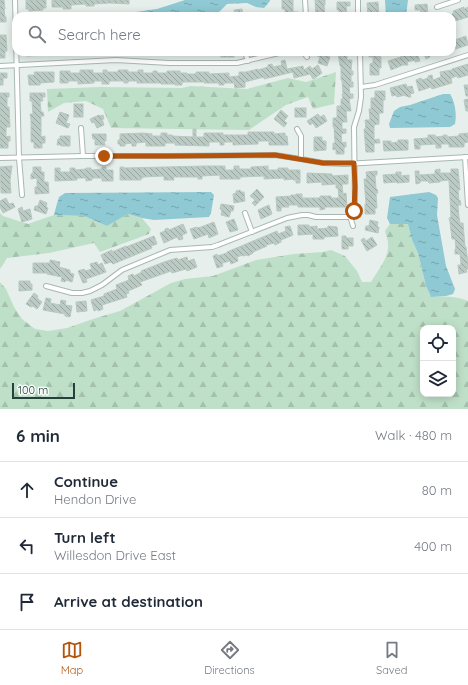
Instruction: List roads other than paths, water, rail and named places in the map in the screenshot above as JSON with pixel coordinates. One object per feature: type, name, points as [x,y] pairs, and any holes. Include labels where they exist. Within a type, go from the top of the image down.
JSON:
[{"type":"street","points":[[15,0],[15,12]]},
{"type":"street","points":[[305,0],[306,12]]},
{"type":"street","points":[[358,0],[358,12]]},
{"type":"street","points":[[437,7],[458,0]]},
{"type":"street","points":[[361,87],[375,85],[468,55]]},
{"type":"street","points":[[16,56],[19,158],[22,195]]},
{"type":"street","points":[[246,56],[248,61]]},
{"type":"street","points":[[0,66],[116,60],[169,63],[237,64],[267,56]]},
{"type":"street","points":[[46,286],[72,293],[82,293],[102,285],[122,270],[170,250],[212,247],[287,218],[296,216],[308,215],[316,217],[349,217],[352,215],[355,202],[354,127],[362,97],[360,56]]},
{"type":"street","points":[[81,128],[83,156]]},
{"type":"street","points":[[297,130],[302,136],[301,159]]},
{"type":"street","points":[[0,158],[275,155],[323,163],[354,163],[467,157],[468,205]]},
{"type":"street","points":[[245,213],[252,232]]},
{"type":"street","points":[[349,217],[353,226]]},
{"type":"water","points":[[185,0],[270,0],[264,8],[256,7],[247,3],[227,4],[219,12],[136,12],[157,9]]},
{"type":"water","points":[[385,0],[408,0],[406,12],[386,12]]},
{"type":"water","points":[[443,94],[450,94],[453,100],[456,112],[455,124],[450,127],[390,128],[389,124],[394,111],[400,107]]},
{"type":"water","points":[[211,192],[214,195],[209,217],[154,220],[128,214],[107,226],[84,216],[54,215],[59,197],[65,193]]},
{"type":"water","points":[[429,192],[436,195],[438,198],[437,215],[446,266],[455,289],[453,294],[446,296],[431,297],[426,286],[418,253],[412,240],[408,224],[390,224],[387,218],[390,197]]}]
